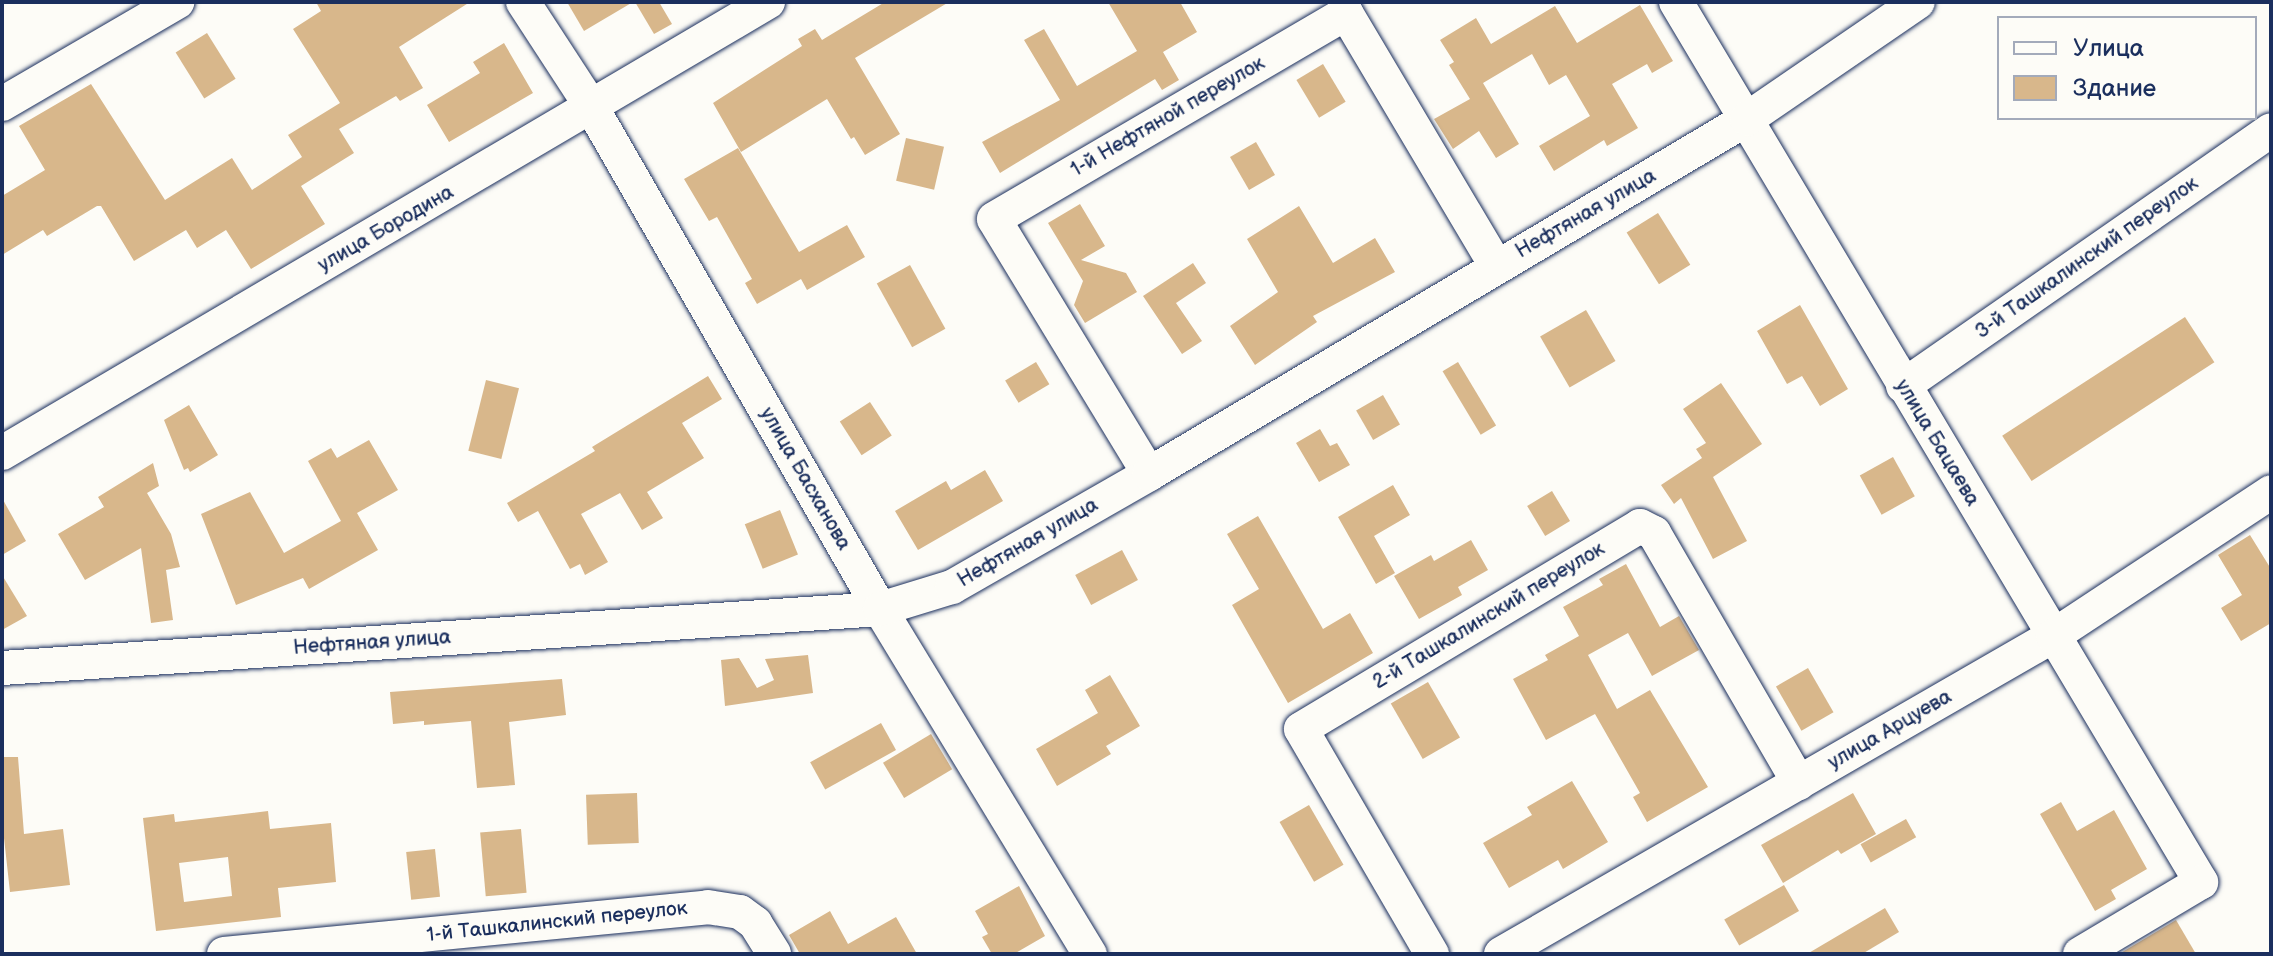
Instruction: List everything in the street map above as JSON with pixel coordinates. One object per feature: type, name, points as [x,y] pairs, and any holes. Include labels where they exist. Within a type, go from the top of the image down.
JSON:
[{"type":"street","points":[[2,104],[177,2]]},
{"type":"street","name":"улица Басханова","points":[[523,2],[592,108],[880,609],[1090,954]]},
{"type":"street","name":"улица Бородина","points":[[2,453],[768,2]]},
{"type":"street","name":"улица Бацаева","points":[[1676,2],[2201,882],[2080,954]]},
{"type":"street","name":"Нефтяная улица","points":[[2,668],[880,609],[952,587],[1149,474],[1747,119],[1918,2]]},
{"type":"street","name":"1-й Нефтяной переулок","points":[[1149,474],[994,219],[1346,13],[1497,267]]},
{"type":"street","name":"3-й Ташкалинский переулок","points":[[1903,386],[2271,130]]},
{"type":"street","name":"улица Арцуева","points":[[1501,954],[2053,636],[2271,492]]},
{"type":"street","name":"2-й Ташкалинский переулок","points":[[1432,954],[1301,729],[1640,526],[1654,533],[1799,783]]},
{"type":"street","name":"1-й Ташкалинский переулок","points":[[224,954],[717,907],[740,912],[755,923],[774,954]]},
{"type":"building","points":[[316,2],[470,2],[399,47],[423,88],[400,101],[396,96],[339,129],[354,153],[301,186],[325,224],[251,269],[226,230],[197,248],[186,230],[134,261],[101,206],[97,206],[47,236],[43,230],[2,255],[2,196],[45,170],[19,126],[91,84],[165,200],[232,158],[252,190],[302,157],[288,135],[340,103],[293,29],[321,11]]},
{"type":"building","points":[[567,2],[633,2],[584,31]]},
{"type":"building","points":[[635,2],[659,2],[672,24],[654,34]]},
{"type":"building","points":[[885,2],[949,2],[855,58],[900,134],[865,155],[854,137],[851,139],[827,99],[741,152],[713,103],[802,46],[798,39],[815,29],[822,40]]},
{"type":"building","points":[[1108,2],[1180,2],[1197,32],[1163,52],[1179,80],[1162,90],[1155,79],[1000,173],[982,142],[1060,100],[1024,40],[1044,29],[1077,86],[1137,51]]},
{"type":"building","points":[[1640,5],[1673,61],[1652,73],[1647,64],[1612,84],[1638,128],[1607,146],[1604,140],[1554,171],[1539,146],[1590,116],[1566,75],[1549,85],[1532,54],[1483,83],[1519,144],[1496,158],[1479,131],[1453,149],[1434,119],[1470,99],[1449,65],[1454,62],[1440,40],[1476,18],[1491,44],[1555,6],[1577,43]]},
{"type":"building","points":[[207,33],[236,79],[204,98],[176,53]]},
{"type":"building","points":[[504,43],[533,93],[449,142],[427,105],[480,73],[473,62]]},
{"type":"building","points":[[1323,64],[1346,102],[1319,118],[1296,80]]},
{"type":"building","points":[[906,138],[944,147],[934,190],[896,181]]},
{"type":"building","points":[[1256,142],[1275,175],[1249,190],[1230,157]]},
{"type":"building","points":[[738,148],[799,252],[847,225],[865,257],[807,290],[801,279],[757,304],[745,283],[752,279],[717,217],[709,221],[684,179]]},
{"type":"building","points":[[1080,204],[1105,246],[1081,260],[1126,273],[1137,292],[1085,323],[1074,305],[1083,281],[1048,223]]},
{"type":"building","points":[[1299,206],[1333,263],[1375,238],[1395,272],[1313,316],[1317,322],[1255,365],[1230,326],[1278,292],[1247,239]]},
{"type":"building","points":[[1658,213],[1690,265],[1659,284],[1627,233]]},
{"type":"building","points":[[1193,263],[1206,283],[1176,303],[1202,341],[1182,354],[1143,296]]},
{"type":"building","points":[[910,265],[945,329],[912,347],[877,283]]},
{"type":"building","points":[[1800,305],[1848,389],[1820,406],[1802,376],[1787,384],[1757,331]]},
{"type":"building","points":[[1586,310],[1616,361],[1570,388],[1540,336]]},
{"type":"building","points":[[2185,317],[2214,362],[2032,481],[2002,436]]},
{"type":"building","points":[[1036,362],[1049,384],[1019,403],[1005,381]]},
{"type":"building","points":[[1458,362],[1496,425],[1481,435],[1443,371]]},
{"type":"building","points":[[708,376],[722,399],[682,423],[704,458],[647,492],[663,518],[642,530],[620,493],[581,514],[608,562],[585,575],[580,564],[570,569],[538,511],[518,522],[507,503],[595,451],[592,447]]},
{"type":"building","points":[[486,380],[519,388],[501,459],[468,451]]},
{"type":"building","points":[[1721,383],[1762,444],[1713,477],[1747,541],[1713,559],[1681,498],[1674,504],[1661,485],[1702,458],[1696,449],[1706,443],[1683,409]]},
{"type":"building","points":[[1383,395],[1400,424],[1373,440],[1356,410]]},
{"type":"building","points":[[870,402],[892,436],[862,455],[840,422]]},
{"type":"building","points":[[189,405],[218,455],[190,472],[188,468],[184,470],[164,420]]},
{"type":"building","points":[[1320,429],[1330,446],[1337,443],[1350,465],[1319,482],[1296,443]]},
{"type":"building","points":[[369,440],[398,490],[357,513],[378,550],[309,589],[303,578],[236,605],[201,514],[250,492],[284,553],[341,521],[308,461],[331,448],[337,458]]},
{"type":"building","points":[[1893,457],[1915,496],[1882,515],[1860,475]]},
{"type":"building","points":[[153,463],[159,486],[147,493],[171,534],[180,567],[166,570],[173,620],[151,623],[141,548],[85,580],[58,534],[104,507],[98,497]]},
{"type":"building","points":[[985,470],[1003,501],[918,550],[895,511],[946,481],[951,490]]},
{"type":"building","points":[[1393,485],[1410,515],[1374,536],[1395,573],[1376,584],[1338,517]]},
{"type":"building","points":[[1552,491],[1570,521],[1545,536],[1527,506]]},
{"type":"building","points":[[2,498],[26,541],[2,555]]},
{"type":"building","points":[[780,510],[798,555],[763,569],[745,524]]},
{"type":"building","points":[[1258,516],[1323,629],[1350,613],[1373,653],[1288,703],[1232,605],[1259,589],[1227,534]]},
{"type":"building","points":[[2250,535],[2271,569],[2271,623],[2241,641],[2221,608],[2242,595],[2218,555]]},
{"type":"building","points":[[1471,540],[1488,570],[1458,587],[1462,595],[1419,619],[1394,576],[1431,555],[1434,561]]},
{"type":"building","points":[[1122,550],[1138,580],[1091,605],[1075,575]]},
{"type":"building","points":[[1626,564],[1660,627],[1679,616],[1699,650],[1652,676],[1628,633],[1588,655],[1617,709],[1650,690],[1708,787],[1647,822],[1633,797],[1640,793],[1595,714],[1546,740],[1513,679],[1548,660],[1545,655],[1579,636],[1563,607],[1603,585],[1599,579]]},
{"type":"building","points":[[2,575],[27,616],[2,630]]},
{"type":"building","points":[[808,655],[813,693],[725,706],[721,660],[739,658],[757,688],[774,680],[765,659]]},
{"type":"building","points":[[1808,668],[1834,712],[1801,731],[1776,686]]},
{"type":"building","points":[[1110,675],[1140,726],[1106,746],[1111,754],[1057,786],[1036,749],[1098,713],[1085,690]]},
{"type":"building","points":[[562,679],[566,715],[509,722],[515,785],[477,788],[471,721],[393,724],[390,692]]},
{"type":"building","points":[[1428,682],[1460,737],[1423,759],[1391,704]]},
{"type":"building","points":[[881,723],[896,750],[825,789],[810,762]]},
{"type":"building","points":[[931,734],[952,769],[904,798],[883,763]]},
{"type":"building","points":[[2,757],[18,757],[24,834],[63,829],[70,885],[10,892],[2,820]]},
{"type":"building","points":[[1572,781],[1608,842],[1563,869],[1558,860],[1509,888],[1483,843],[1532,815],[1527,807]]},
{"type":"building","points":[[637,793],[639,843],[588,845],[586,795]]},
{"type":"building","points":[[1853,793],[1876,834],[1841,854],[1838,850],[1783,883],[1761,845]]},
{"type":"building","points":[[2061,802],[2077,831],[2114,810],[2147,869],[2111,890],[2116,899],[2095,911],[2040,814]]},
{"type":"building","points":[[1309,805],[1344,865],[1314,882],[1280,822]]},
{"type":"building","points":[[268,811],[270,829],[331,823],[336,882],[278,888],[281,917],[156,931],[143,818],[174,814],[175,822]],"holes":[[[228,857],[232,896],[184,902],[179,863]]]},
{"type":"building","points":[[1906,819],[1916,837],[1871,863],[1861,844]]},
{"type":"building","points":[[521,829],[527,893],[486,896],[480,833]]},
{"type":"building","points":[[435,849],[440,897],[411,900],[406,852]]},
{"type":"building","points":[[1784,885],[1799,911],[1739,945],[1724,920]]},
{"type":"building","points":[[1019,886],[1045,936],[1014,954],[992,954],[982,937],[988,934],[975,911]]},
{"type":"building","points":[[1885,908],[1899,932],[1862,954],[1807,954]]},
{"type":"building","points":[[830,911],[848,944],[896,917],[917,954],[800,954],[789,935]]},
{"type":"building","points":[[2176,920],[2196,954],[2119,954]]}]
